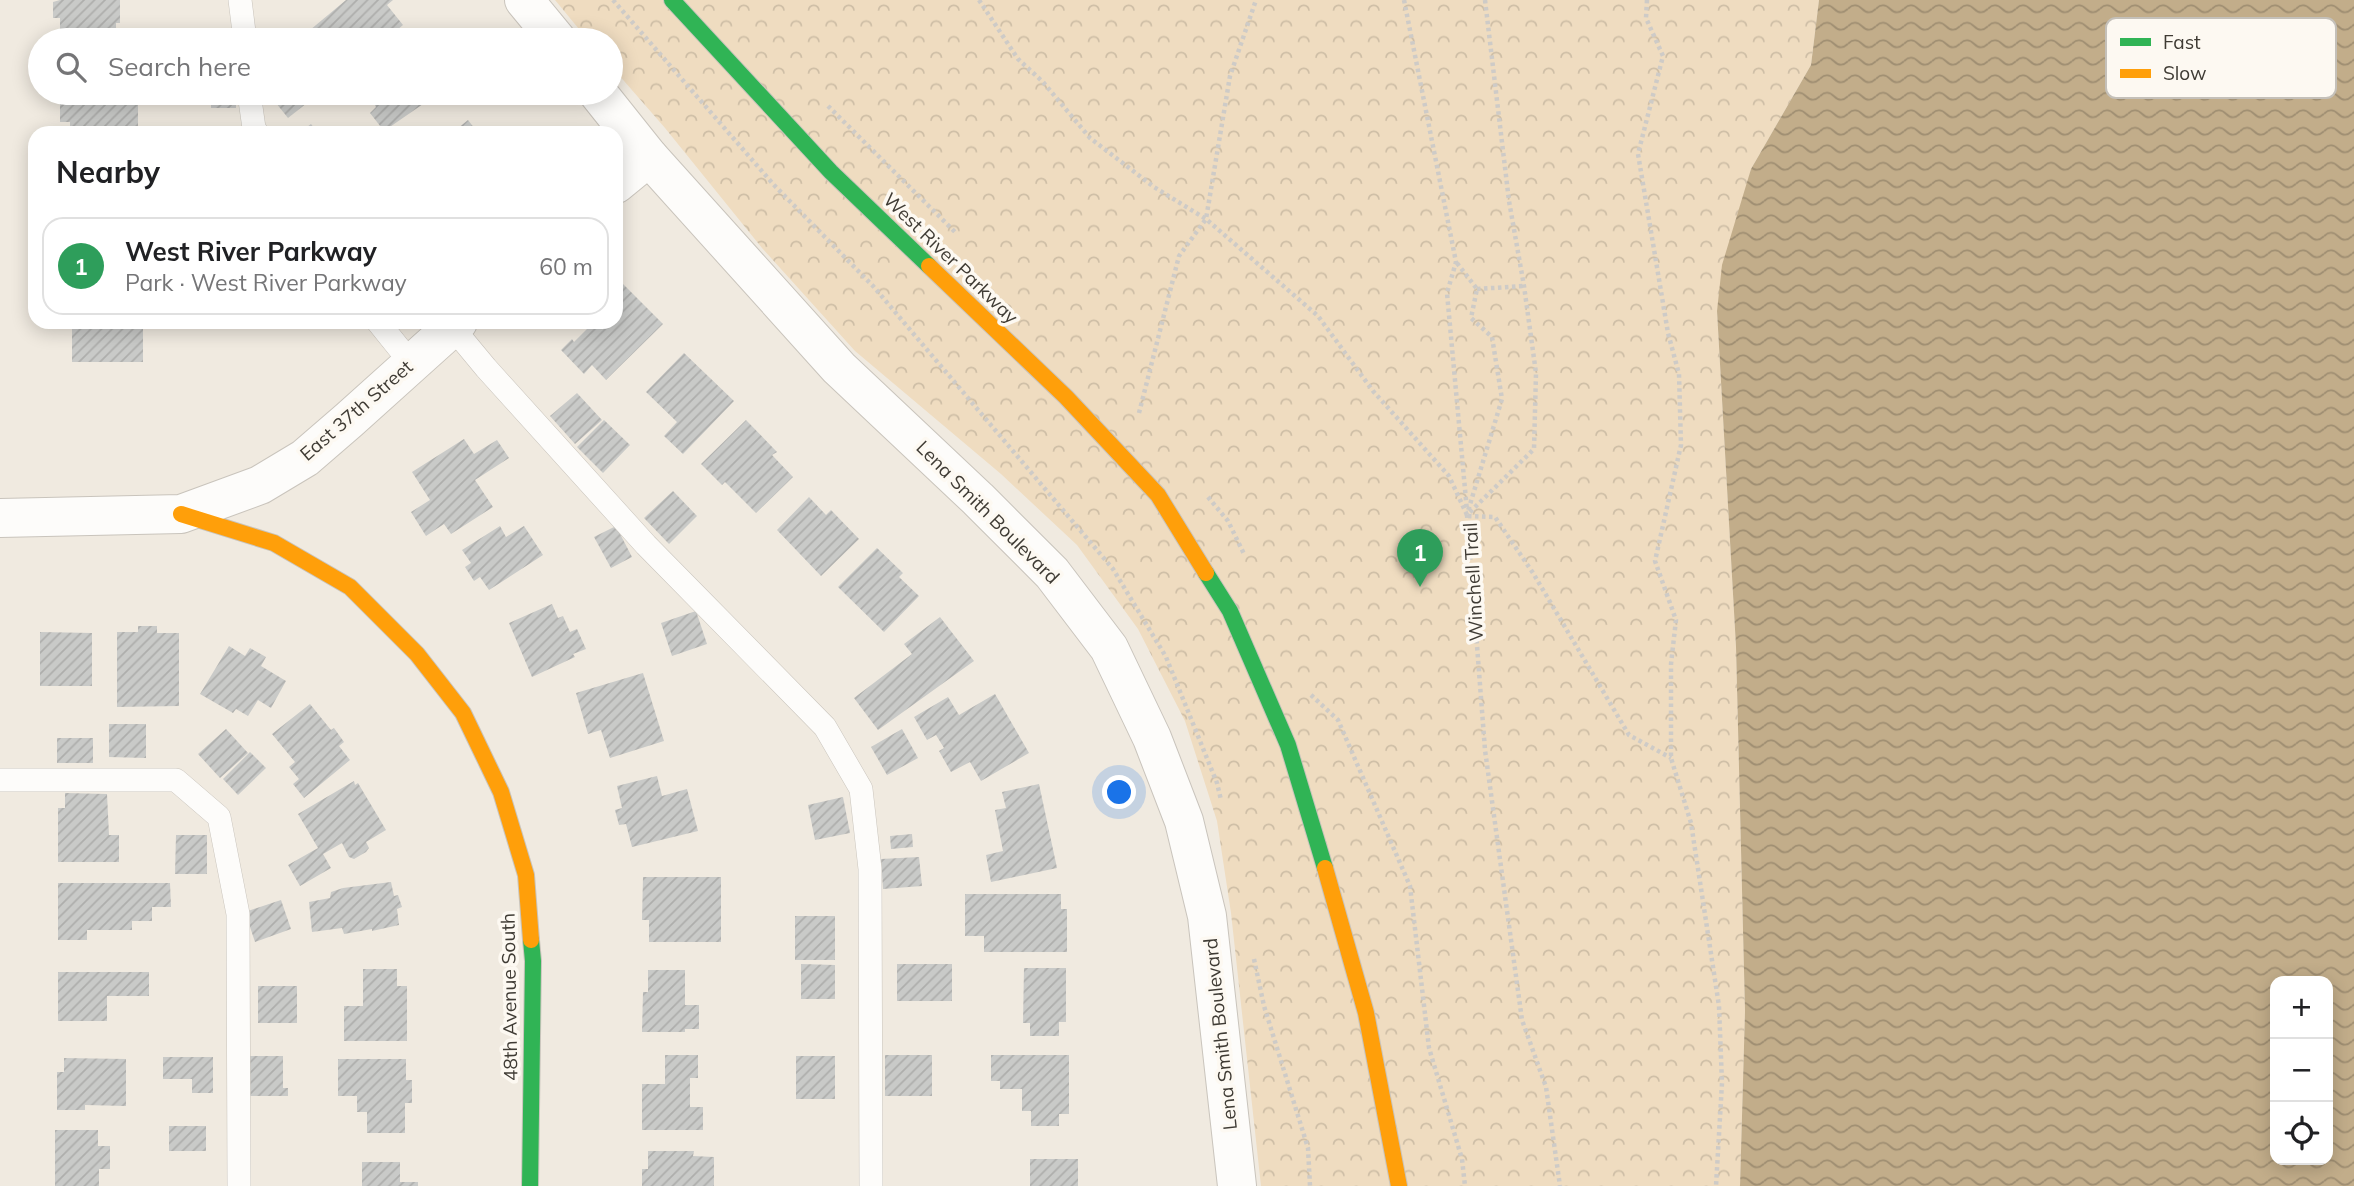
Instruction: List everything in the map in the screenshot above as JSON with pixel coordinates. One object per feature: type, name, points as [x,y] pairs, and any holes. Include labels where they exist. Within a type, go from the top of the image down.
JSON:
[{"type":"street","points":[[524,0],[547,28]]},
{"type":"street","name":"West River Parkway","points":[[672,0],[831,172],[1066,397],[1158,495],[1230,611],[1288,745],[1329,880],[1366,1013],[1399,1186]]},
{"type":"street","name":"Lena Smith Boulevard","points":[[608,105],[649,157],[839,368],[1052,573],[1109,648],[1152,738],[1188,835],[1207,916],[1237,1186]]},
{"type":"street","points":[[623,178],[649,157]]},
{"type":"street","name":"East 37th Street","points":[[0,518],[181,514],[260,485],[305,458],[450,329]]},
{"type":"street","name":"48th Avenue South","points":[[181,514],[274,543],[350,587],[416,654],[463,713],[501,792],[526,875],[533,961],[530,1186]]},
{"type":"lane","points":[[240,0],[244,28]]},
{"type":"lane","points":[[251,105],[254,126]]},
{"type":"lane","points":[[384,329],[411,363]]},
{"type":"lane","points":[[458,329],[486,368],[646,545],[825,727],[861,789],[870,869],[871,1186]]},
{"type":"lane","points":[[0,780],[176,779],[219,817],[238,914],[239,1186]]},
{"type":"path","points":[[979,0],[1018,59],[1043,82],[1090,138],[1154,187],[1206,219],[1318,316],[1373,391],[1449,476],[1467,516]]},
{"type":"path","points":[[1139,413],[1179,256],[1206,219],[1230,76],[1256,0]]},
{"type":"path","points":[[1404,0],[1456,262],[1477,289],[1471,318],[1492,337],[1502,399],[1467,516]]},
{"type":"path","name":"Winchell Trail","points":[[1485,0],[1509,201],[1536,373],[1534,449],[1467,516],[1485,750],[1522,1020],[1546,1087],[1560,1186]]},
{"type":"path","points":[[1647,0],[1646,18],[1663,55],[1638,154],[1668,333],[1679,374],[1681,421],[1681,445],[1655,561],[1676,620],[1671,664],[1671,758],[1691,823],[1719,1006],[1722,1083],[1716,1186]]},
{"type":"path","points":[[1456,262],[1447,293],[1467,516]]},
{"type":"path","points":[[1477,289],[1524,285]]},
{"type":"path","points":[[1467,516],[1495,517],[1533,573],[1629,735],[1671,758]]},
{"type":"path","points":[[1310,695],[1338,720],[1410,886],[1429,1048],[1462,1159],[1465,1186]]},
{"type":"green space","points":[[555,0],[1819,0],[1811,65],[1751,169],[1717,311],[1736,647],[1745,1011],[1740,1186],[1261,1186],[1231,913],[1217,821],[1185,721],[1138,629],[1077,545],[1001,474],[855,351],[762,248],[623,80],[623,28],[578,28]]},
{"type":"water","points":[[1819,0],[2354,0],[2354,1186],[1740,1186],[1745,1011],[1736,647],[1717,311],[1722,265],[1751,169],[1811,65]]},
{"type":"building","points":[[120,0],[120,23],[116,23],[116,28],[60,28],[60,18],[53,18],[53,2]]},
{"type":"building","points":[[346,0],[393,0],[387,5],[403,25],[399,28],[312,28]]},
{"type":"building","points":[[60,105],[138,105],[138,126],[70,126],[70,122],[60,122]]},
{"type":"building","points":[[211,105],[236,105],[236,108],[211,108]]},
{"type":"building","points":[[278,105],[304,105],[288,118]]},
{"type":"building","points":[[375,105],[422,105],[391,126],[380,126],[370,113]]},
{"type":"building","points":[[468,120],[473,126],[461,126]]},
{"type":"building","points":[[623,284],[663,324],[606,380],[592,365],[584,374],[561,350],[572,339],[574,342],[587,329],[623,329]]},
{"type":"building","points":[[72,329],[143,329],[143,362],[72,362]]},
{"type":"building","points":[[684,353],[734,401],[683,454],[664,436],[677,422],[646,392]]},
{"type":"building","points":[[577,393],[602,420],[575,444],[550,416]]},
{"type":"building","points":[[604,420],[630,445],[603,473],[577,447]]},
{"type":"building","points":[[746,420],[777,452],[772,455],[793,477],[756,513],[725,482],[722,485],[701,464]]},
{"type":"building","points":[[464,439],[474,454],[497,440],[509,458],[475,480],[493,507],[451,534],[444,524],[426,536],[411,512],[430,500],[412,472]]},
{"type":"building","points":[[673,491],[697,516],[669,544],[644,518]]},
{"type":"building","points":[[809,497],[826,515],[831,510],[859,539],[821,576],[777,530]]},
{"type":"building","points":[[500,526],[506,537],[524,526],[543,555],[489,590],[480,577],[474,581],[465,567],[471,563],[462,550]]},
{"type":"building","points":[[616,526],[632,557],[611,568],[594,537]]},
{"type":"building","points":[[877,548],[903,573],[899,577],[919,596],[884,632],[838,587]]},
{"type":"building","points":[[552,604],[558,618],[563,616],[570,632],[577,629],[586,649],[532,677],[509,623]]},
{"type":"building","points":[[696,611],[707,644],[672,656],[661,623]]},
{"type":"building","points":[[940,617],[974,661],[878,730],[854,698],[912,654],[904,644]]},
{"type":"building","points":[[138,626],[157,626],[157,633],[179,633],[179,706],[117,707],[117,632],[138,632]]},
{"type":"building","points":[[40,632],[92,633],[92,686],[40,686]]},
{"type":"building","points":[[229,646],[245,656],[250,648],[266,657],[261,666],[286,681],[271,708],[258,700],[248,716],[236,709],[233,713],[200,694]]},
{"type":"building","points":[[643,673],[664,741],[610,758],[601,730],[588,734],[576,693]]},
{"type":"building","points":[[995,694],[1029,753],[981,781],[970,762],[951,772],[939,751],[944,748],[936,735],[927,740],[914,717],[948,697],[959,715]]},
{"type":"building","points":[[310,704],[344,742],[339,746],[350,760],[304,798],[293,784],[299,779],[289,767],[295,762],[272,734]]},
{"type":"building","points":[[109,724],[146,724],[146,758],[109,757]]},
{"type":"building","points":[[226,729],[248,753],[220,778],[198,754]]},
{"type":"building","points":[[902,729],[918,758],[887,775],[871,747]]},
{"type":"building","points":[[57,738],[93,738],[93,763],[57,763]]},
{"type":"building","points":[[250,752],[266,768],[238,795],[223,779]]},
{"type":"building","points":[[657,776],[662,796],[687,789],[698,831],[632,847],[626,824],[619,825],[615,810],[622,808],[617,786]]},
{"type":"building","points":[[354,781],[355,785],[358,783],[386,830],[366,842],[369,848],[354,859],[349,857],[342,843],[323,854],[331,868],[300,886],[288,865],[318,848],[298,814]]},
{"type":"building","points":[[1039,784],[1057,868],[991,882],[986,855],[1003,851],[995,810],[1006,808],[1002,792]]},
{"type":"building","points":[[65,793],[107,794],[109,835],[119,835],[119,862],[58,862],[58,808],[65,808]]},
{"type":"building","points":[[843,797],[850,833],[815,840],[808,805]]},
{"type":"building","points":[[912,834],[913,847],[891,849],[890,836]]},
{"type":"building","points":[[176,835],[207,835],[207,874],[175,874]]},
{"type":"building","points":[[919,857],[922,886],[883,889],[881,859]]},
{"type":"building","points":[[643,877],[721,877],[721,942],[649,942],[649,920],[642,920]]},
{"type":"building","points":[[391,882],[394,896],[398,895],[402,907],[397,909],[399,925],[344,934],[342,928],[312,932],[309,902],[330,898],[331,892],[343,888]]},
{"type":"building","points":[[58,883],[170,883],[171,907],[152,907],[152,921],[132,921],[132,930],[87,930],[87,940],[58,940]]},
{"type":"building","points":[[965,894],[1061,894],[1061,909],[1067,909],[1067,952],[984,952],[984,936],[965,936]]},
{"type":"building","points":[[281,900],[291,929],[255,942],[245,912]]},
{"type":"building","points":[[795,916],[835,916],[835,960],[795,960]]},
{"type":"building","points":[[801,964],[835,965],[835,999],[801,999]]},
{"type":"building","points":[[897,964],[952,964],[952,1001],[897,1001]]},
{"type":"building","points":[[1024,968],[1066,968],[1066,1022],[1059,1022],[1059,1036],[1030,1036],[1030,1023],[1023,1023]]},
{"type":"building","points":[[363,969],[397,969],[397,986],[407,986],[407,1041],[344,1041],[344,1006],[363,1006]]},
{"type":"building","points":[[648,970],[685,970],[685,1005],[699,1005],[699,1029],[685,1029],[685,1032],[642,1032],[643,992],[648,992]]},
{"type":"building","points":[[58,972],[149,972],[149,996],[107,996],[107,1021],[58,1021]]},
{"type":"building","points":[[258,986],[297,986],[297,1023],[258,1023]]},
{"type":"building","points":[[665,1055],[698,1055],[698,1078],[690,1078],[690,1107],[703,1107],[703,1130],[642,1130],[642,1084],[665,1084]]},
{"type":"building","points":[[885,1055],[932,1055],[932,1096],[885,1096]]},
{"type":"building","points":[[991,1055],[1069,1055],[1069,1114],[1059,1114],[1059,1126],[1031,1126],[1031,1111],[1022,1111],[1022,1089],[1000,1089],[1000,1081],[991,1081]]},
{"type":"building","points":[[250,1056],[283,1056],[283,1088],[288,1088],[288,1096],[250,1096]]},
{"type":"building","points":[[796,1056],[835,1056],[835,1099],[796,1099]]},
{"type":"building","points":[[163,1057],[213,1057],[213,1093],[192,1093],[192,1079],[163,1079]]},
{"type":"building","points":[[64,1058],[126,1059],[126,1106],[85,1105],[85,1110],[57,1110],[57,1072],[64,1072]]},
{"type":"building","points":[[338,1059],[406,1059],[406,1080],[412,1080],[412,1103],[405,1103],[405,1133],[367,1133],[367,1112],[357,1112],[357,1096],[338,1096]]},
{"type":"building","points":[[169,1126],[206,1126],[206,1151],[169,1151]]},
{"type":"building","points":[[55,1130],[98,1130],[98,1146],[110,1146],[110,1169],[99,1169],[99,1186],[55,1186]]},
{"type":"building","points":[[648,1151],[694,1151],[693,1156],[714,1157],[714,1186],[642,1186],[642,1169],[648,1169]]},
{"type":"building","points":[[1030,1159],[1078,1159],[1078,1186],[1030,1186]]},
{"type":"building","points":[[362,1162],[400,1162],[400,1182],[418,1182],[418,1186],[362,1186]]},
{"type":"traffic: fast","points":[[672,0],[831,172],[929,266]]},
{"type":"traffic: fast","points":[[1206,573],[1230,611],[1288,745],[1325,868]]},
{"type":"traffic: fast","points":[[530,1186],[531,940]]},
{"type":"traffic: slow","points":[[929,266],[1066,397],[1158,495],[1206,573]]},
{"type":"traffic: slow","points":[[181,514],[274,543],[350,587],[417,654],[463,713],[501,792],[526,875],[531,940]]},
{"type":"traffic: slow","points":[[1325,868],[1366,1013],[1399,1186]]},
{"type":"place","name":"West River Parkway","points":[[1420,587]]}]
